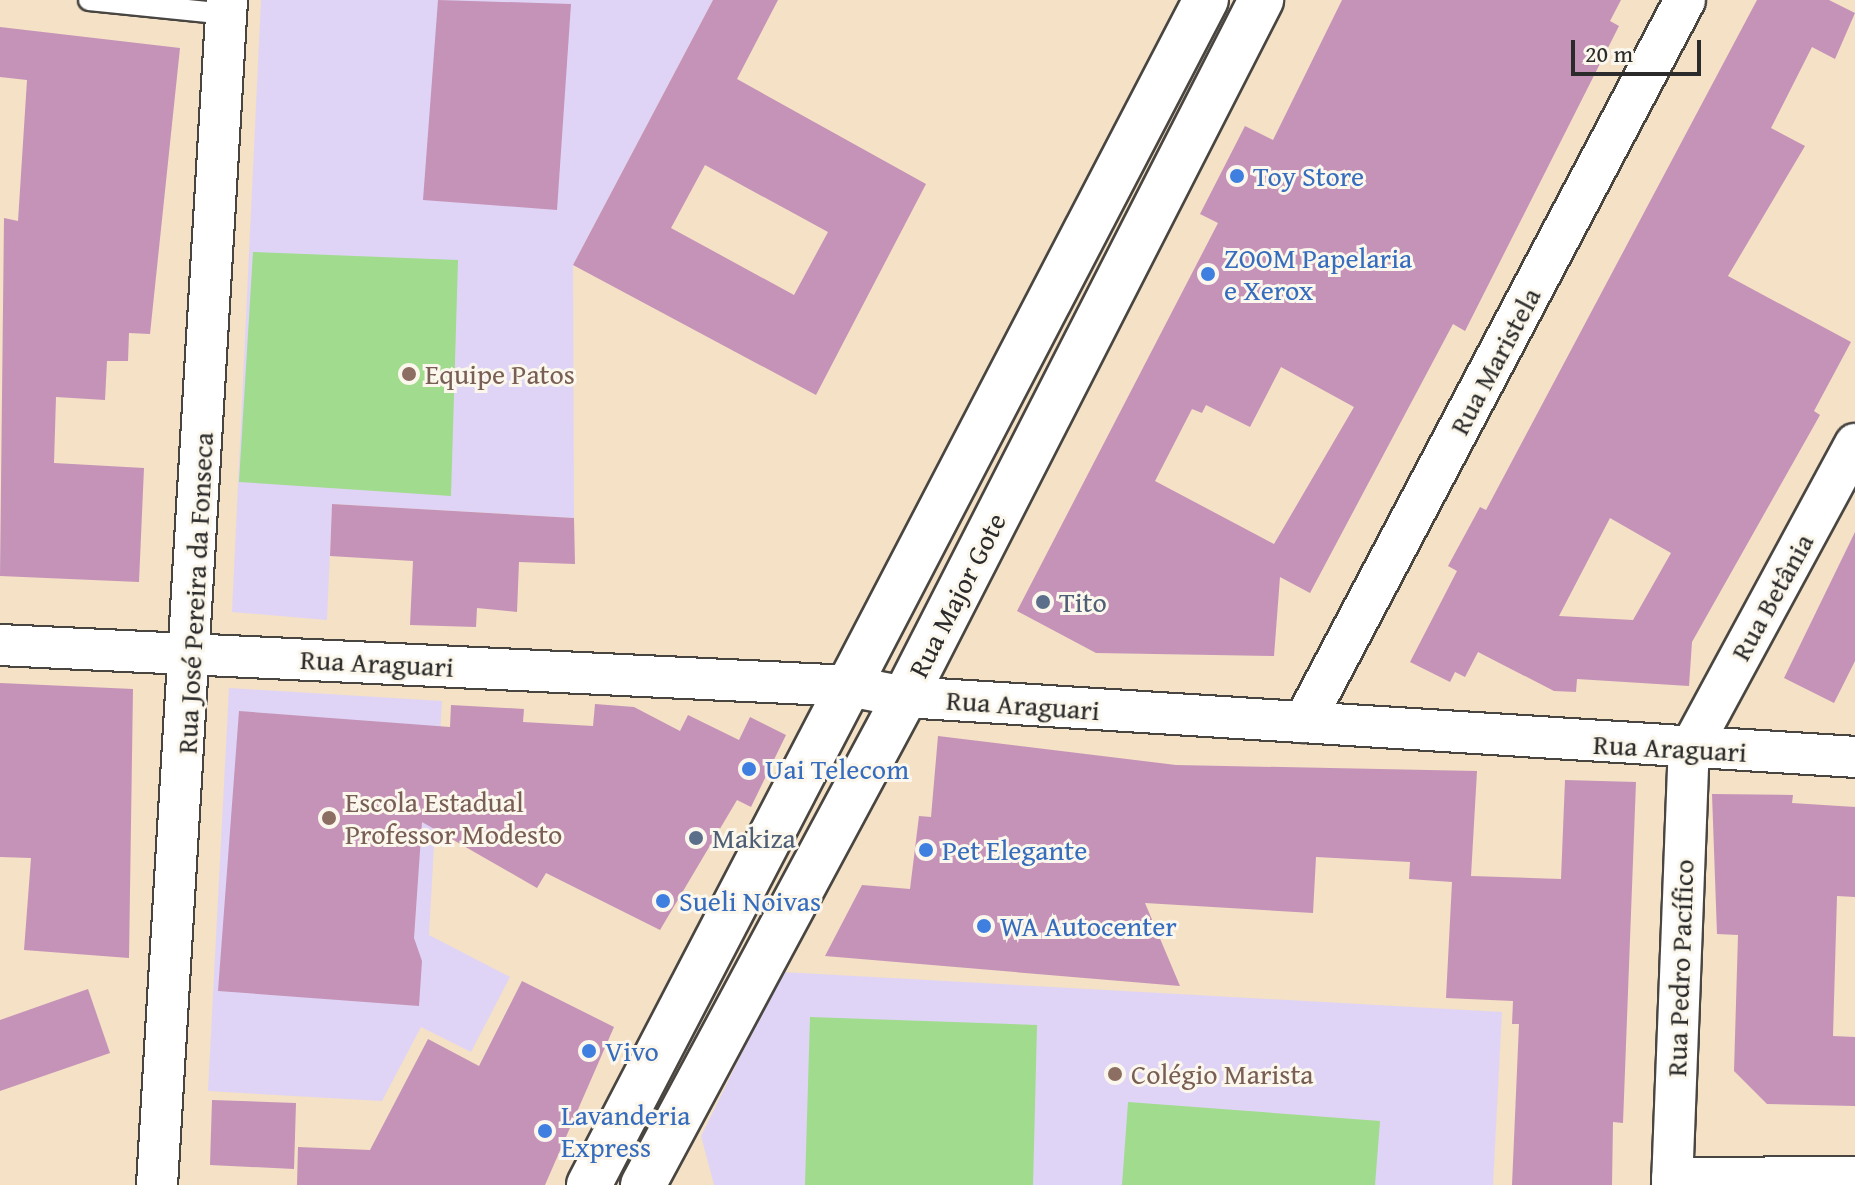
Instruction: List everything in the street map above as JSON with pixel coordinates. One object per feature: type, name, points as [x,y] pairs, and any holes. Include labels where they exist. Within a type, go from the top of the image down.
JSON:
[{"type":"main road","name":"Rua Major Gote","points":[[589,1185],[1206,0]]},
{"type":"main road","name":"Rua Major Gote","points":[[643,1185],[905,697],[1261,0]]},
{"type":"street","name":"Rua Maristela","points":[[1304,722],[1685,0]]},
{"type":"street","name":"Rua José Pereira da Fonseca","points":[[157,1185],[192,654],[227,7]]},
{"type":"street","name":"Rua Betânia","points":[[1689,751],[1855,444]]},
{"type":"street","name":"Rua Araguari","points":[[0,645],[849,686],[905,697],[1304,722],[1689,751],[1855,757]]},
{"type":"street","name":"Rua Pedro Pacífico","points":[[1672,1182],[1689,751]]},
{"type":"street","points":[[1672,1182],[1855,1177]]},
{"type":"lane","points":[[89,0],[227,7]]},
{"type":"shaded area","points":[[261,0],[713,0],[573,265],[574,518],[332,504],[327,620],[232,612]]},
{"type":"shaded area","name":"Escola Estadual Professor Modesto","points":[[229,688],[442,701],[429,935],[510,977],[471,1052],[421,1027],[382,1101],[208,1091]]},
{"type":"shaded area","name":"Colégio Marista","points":[[782,972],[1502,1012],[1493,1185],[714,1185],[701,1136]]},
{"type":"green space","points":[[253,252],[458,260],[451,496],[239,482]]},
{"type":"green space","points":[[810,1017],[1037,1025],[1033,1185],[805,1185]]},
{"type":"green space","points":[[1128,1102],[1380,1121],[1375,1185],[1122,1185]]},
{"type":"building","points":[[438,0],[571,4],[557,210],[423,200]]},
{"type":"building","points":[[713,0],[778,0],[737,79],[926,184],[816,395],[573,265]],"holes":[[[705,165],[828,232],[794,295],[671,228]]]},
{"type":"building","points":[[1342,0],[1621,0],[1610,21],[1619,26],[1465,331],[1453,324],[1310,593],[1280,577],[1274,656],[1096,653],[1017,611],[1218,223],[1200,214],[1245,126],[1273,140]],"holes":[[[1281,367],[1354,407],[1274,544],[1155,481],[1192,409],[1202,413],[1206,405],[1250,427]]]},
{"type":"building","points":[[1757,0],[1829,0],[1855,13],[1835,59],[1812,47],[1771,128],[1805,146],[1728,276],[1851,342],[1814,411],[1820,415],[1692,642],[1689,686],[1577,679],[1576,692],[1554,691],[1478,652],[1465,677],[1455,672],[1450,682],[1410,662],[1457,571],[1448,566],[1480,507],[1486,510]],"holes":[[[1610,518],[1671,553],[1633,620],[1559,616]]]},
{"type":"building","points":[[0,27],[180,48],[150,334],[129,333],[128,361],[107,361],[105,400],[56,397],[54,463],[144,468],[139,582],[0,576],[4,218],[18,221],[27,80],[0,77]]},
{"type":"building","points":[[332,504],[574,518],[575,564],[519,562],[517,612],[477,608],[476,627],[410,625],[413,561],[330,556]]},
{"type":"building","points":[[1855,532],[1855,661],[1834,703],[1784,678]]},
{"type":"building","points":[[0,683],[133,689],[129,958],[24,950],[31,858],[0,857]]},
{"type":"building","points":[[595,704],[634,707],[680,731],[688,715],[739,740],[750,717],[786,735],[751,807],[737,800],[660,930],[546,873],[537,888],[422,822],[414,938],[422,961],[419,1006],[218,991],[239,711],[450,727],[451,705],[524,709],[523,722],[593,726]]},
{"type":"building","points":[[938,736],[1176,765],[1477,771],[1471,876],[1561,879],[1565,780],[1636,782],[1623,1123],[1613,1122],[1612,1185],[1512,1185],[1519,1024],[1512,1024],[1513,1001],[1446,998],[1452,882],[1409,879],[1410,862],[1316,857],[1313,913],[1145,903],[1180,986],[825,956],[862,885],[910,889],[919,816],[931,817]]},
{"type":"building","points":[[1712,794],[1793,795],[1792,803],[1855,807],[1855,897],[1837,896],[1833,1036],[1855,1037],[1855,1106],[1767,1104],[1734,1071],[1738,935],[1717,934]]},
{"type":"building","points":[[522,981],[614,1027],[545,1185],[297,1185],[298,1147],[370,1150],[428,1039],[479,1066]]},
{"type":"building","points":[[88,989],[110,1053],[0,1091],[0,1020]]},
{"type":"building","points":[[212,1100],[296,1103],[294,1169],[210,1165]]},
{"type":"place","name":"Toy Store","points":[[1237,176]]},
{"type":"place","name":"ZOOM Papelaria e Xerox","points":[[1208,274]]},
{"type":"place","name":"Equipe Patos","points":[[409,374]]},
{"type":"place","name":"Tito","points":[[1043,602]]},
{"type":"place","name":"Uai Telecom","points":[[749,769]]},
{"type":"place","name":"Escola Estadual Professor Modesto","points":[[329,818]]},
{"type":"place","name":"Makiza","points":[[696,838]]},
{"type":"place","name":"Pet Elegante","points":[[926,850]]},
{"type":"place","name":"Sueli Noivas","points":[[663,901]]},
{"type":"place","name":"WA Autocenter","points":[[984,926]]},
{"type":"place","name":"Vivo","points":[[589,1051]]},
{"type":"place","name":"Colégio Marista","points":[[1115,1074]]},
{"type":"place","name":"Lavanderia Express","points":[[545,1131]]}]
